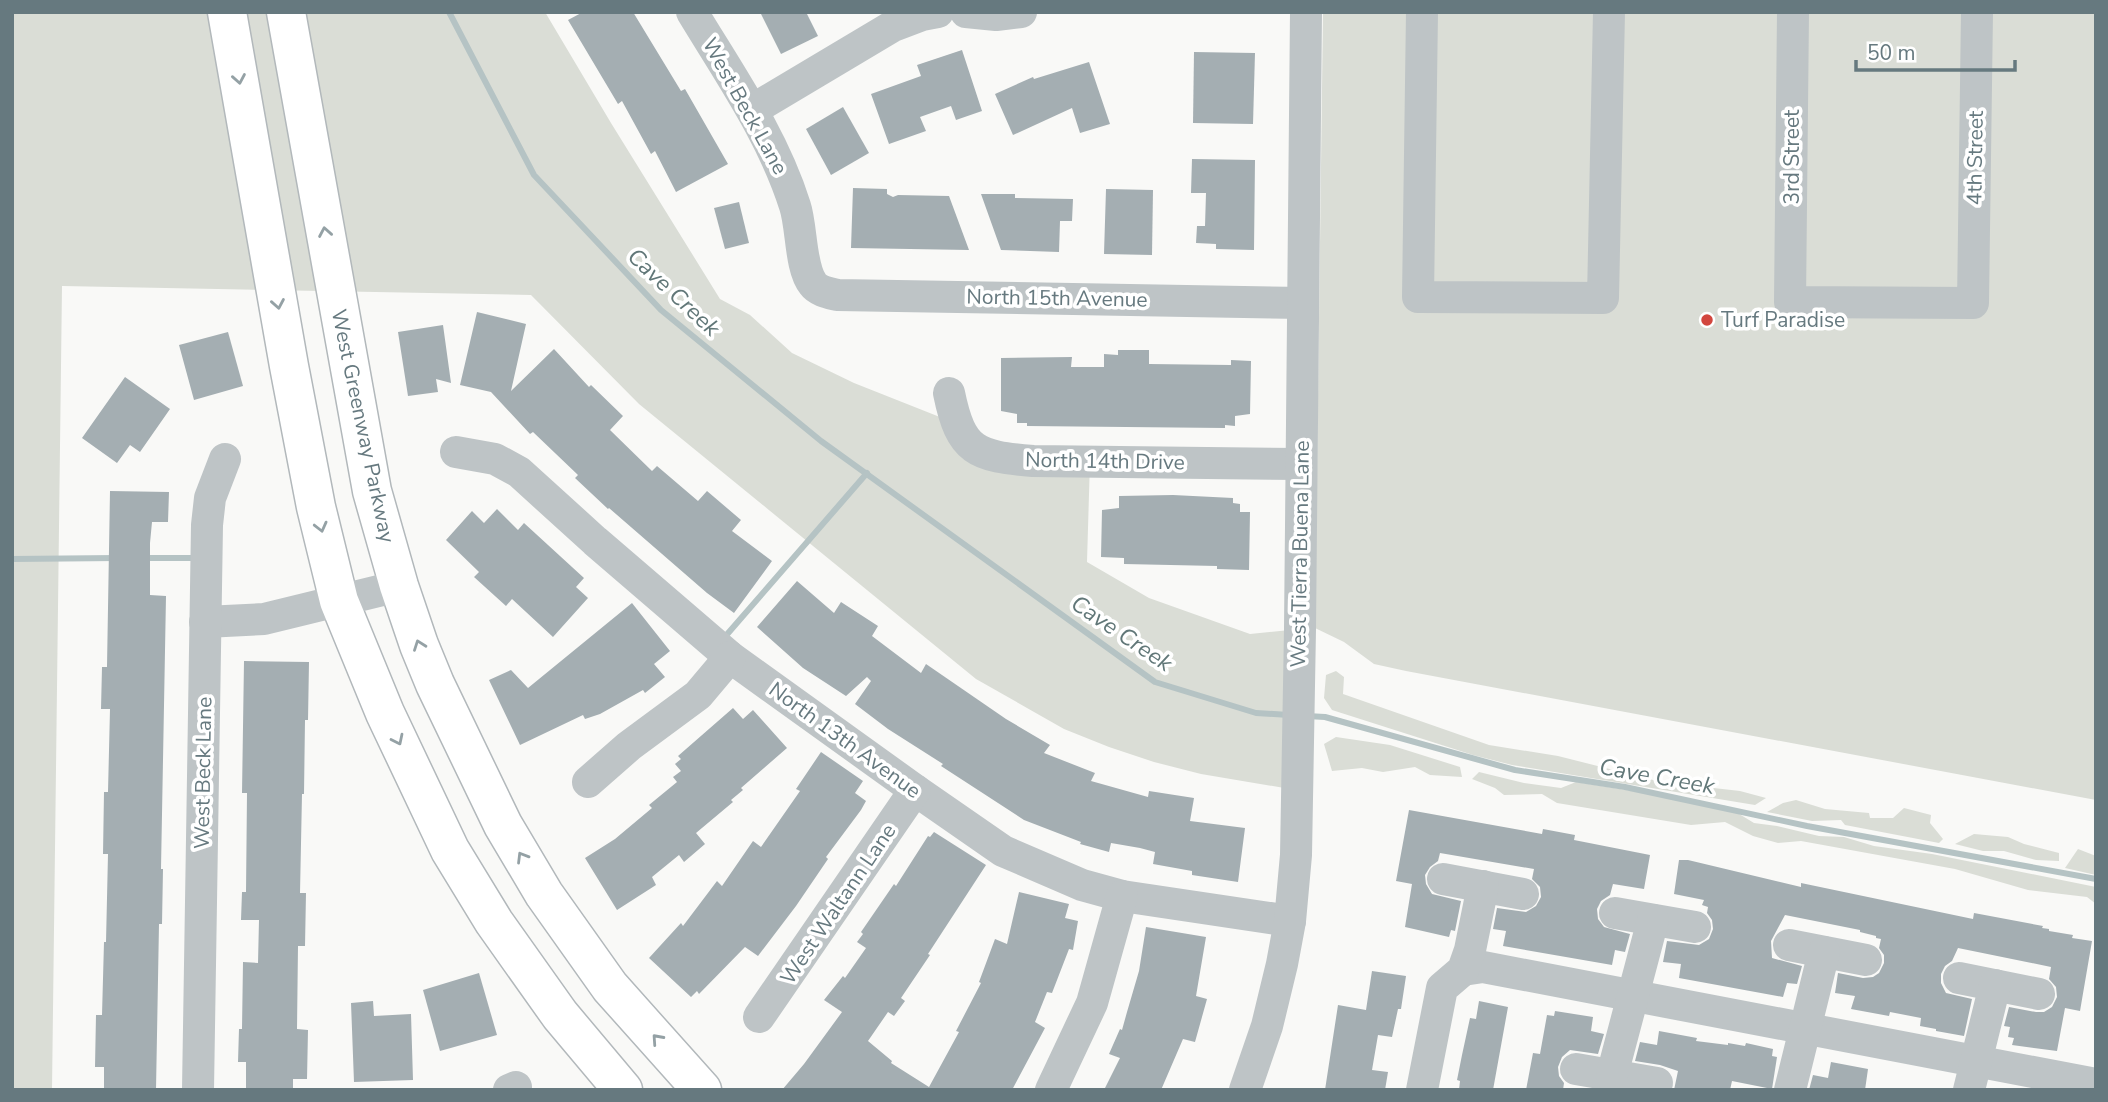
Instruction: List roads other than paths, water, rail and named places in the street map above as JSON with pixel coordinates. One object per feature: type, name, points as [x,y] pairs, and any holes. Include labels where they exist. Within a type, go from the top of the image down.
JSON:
[{"type":"main road","points":[[227,12],[316,507],[339,601],[385,713],[450,850],[494,922],[560,1015],[623,1090]]},
{"type":"main road","name":"West Greenway Parkway","points":[[286,12],[372,491],[399,586],[435,684],[503,825],[544,894],[610,987],[702,1090]]},
{"type":"street","name":"West Beck Lane","points":[[692,12],[751,110],[782,168],[800,220],[804,260],[813,284]]},
{"type":"street","points":[[751,110],[893,26],[938,12]]},
{"type":"street","points":[[966,12],[996,15],[1021,12]]},
{"type":"street","name":"West Tierra Buena Lane","points":[[1245,1090],[1267,1026],[1290,921],[1296,855],[1306,12]]},
{"type":"street","points":[[1422,12],[1418,297],[1577,298],[1603,298],[1609,12]]},
{"type":"street","name":"3rd Street","points":[[1793,12],[1790,302],[1973,303]]},
{"type":"street","name":"4th Street","points":[[1973,303],[1977,12]]},
{"type":"street","name":"North 15th Avenue","points":[[813,284],[824,292],[837,295],[1303,303]]},
{"type":"street","name":"North 14th Drive","points":[[949,393],[956,423],[974,449],[1002,458],[1033,461],[1301,464]]},
{"type":"street","name":"North 13th Avenue","points":[[456,452],[495,458],[519,472],[730,657],[1003,850],[1082,885],[1122,896],[1290,921]]},
{"type":"street","name":"West Beck Lane","points":[[198,1090],[207,525],[210,498],[225,459]]},
{"type":"street","points":[[205,622],[264,619],[399,586]]},
{"type":"street","points":[[588,782],[629,746],[698,695],[730,657]]},
{"type":"street","name":"West Waltann Lane","points":[[759,1017],[915,790]]},
{"type":"street","points":[[1443,879],[1523,894]]},
{"type":"street","points":[[1422,1090],[1442,988],[1463,970],[1470,950],[1483,886]]},
{"type":"street","points":[[1051,1090],[1092,1003],[1122,896]]},
{"type":"street","points":[[1615,913],[1695,927]]},
{"type":"street","points":[[1612,1075],[1653,920]]},
{"type":"street","points":[[1789,945],[1866,960]]},
{"type":"street","points":[[1790,1090],[1824,952]]},
{"type":"street","points":[[1463,970],[1483,967],[2096,1084]]},
{"type":"street","points":[[1959,978],[2039,994]]},
{"type":"street","points":[[1969,1090],[1995,985]]},
{"type":"street","points":[[1576,1069],[1657,1083]]},
{"type":"waterway","name":"Cave Creek","points":[[449,12],[534,175],[661,310],[821,441],[1155,682],[1256,713],[1289,715]]},
{"type":"waterway","points":[[723,639],[867,473]]},
{"type":"waterway","points":[[12,559],[117,558]]},
{"type":"waterway","points":[[142,558],[198,558]]},
{"type":"waterway","name":"Cave Creek","points":[[1307,716],[1325,717],[1515,770],[1625,787],[1807,826],[2096,879]]},
{"type":"place","name":"Turf Paradise","points":[[1707,320]]}]
